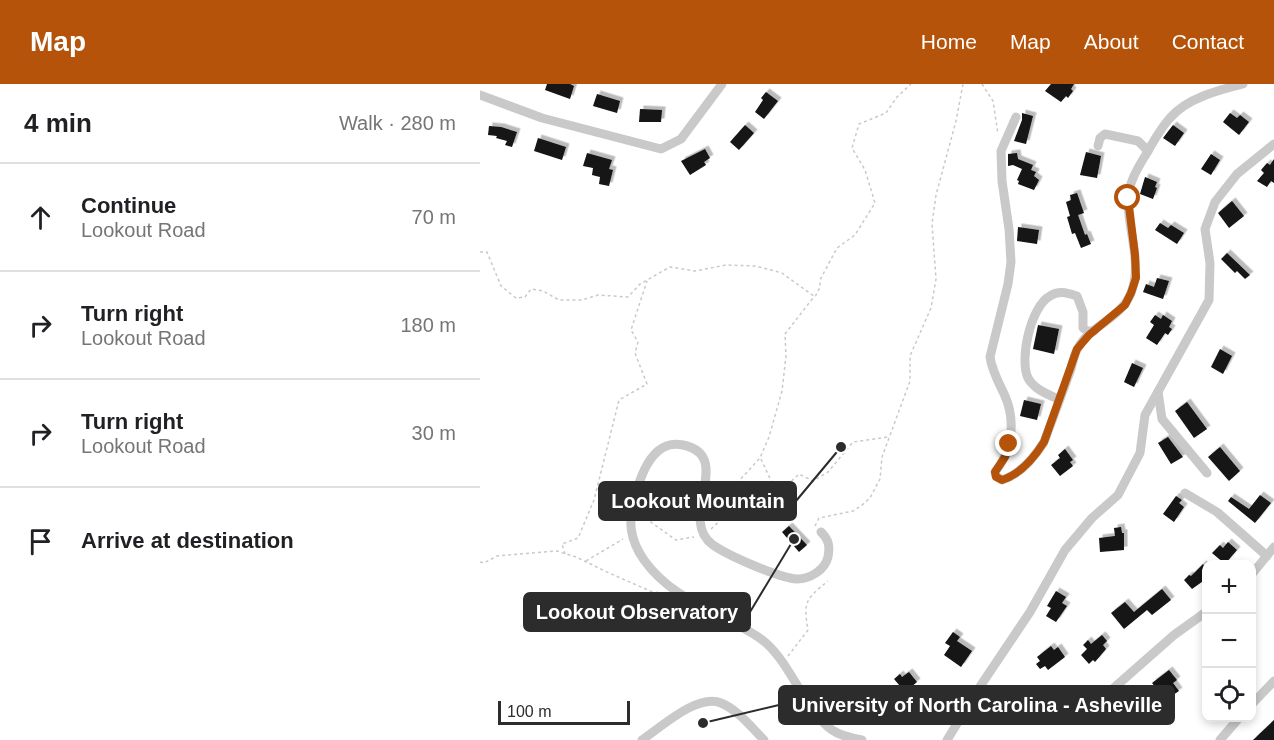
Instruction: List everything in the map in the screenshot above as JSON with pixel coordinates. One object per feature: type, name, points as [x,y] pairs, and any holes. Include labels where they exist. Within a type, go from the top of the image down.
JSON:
[{"type":"street","points":[[480,95],[542,118],[661,148],[681,139],[722,84]]},
{"type":"street","points":[[1016,117],[1001,151],[1011,262],[1008,284],[990,357],[991,366],[1006,398],[1011,419],[1007,450],[995,472],[999,479],[1010,478],[1036,456],[1044,442],[1077,349],[1125,305],[1136,278],[1128,198],[1130,185],[1148,151],[1169,118],[1178,111],[1206,95],[1243,84]]},
{"type":"street","points":[[1098,146],[1100,138],[1105,134],[1138,141],[1148,151]]},
{"type":"street","points":[[947,740],[1030,612],[1065,550],[1092,518],[1118,495],[1140,453],[1145,415],[1209,300],[1210,263],[1205,230],[1215,202],[1237,174],[1274,144]]},
{"type":"street","points":[[1058,399],[1037,388],[1029,379],[1024,366],[1024,354],[1037,309],[1053,294],[1064,292],[1077,296],[1083,312],[1083,328],[1087,332],[1094,331]]},
{"type":"street","points":[[1158,392],[1162,419],[1207,473]]},
{"type":"street","points":[[821,532],[830,545],[827,562],[816,573],[799,579],[777,574],[713,545],[704,535],[699,521],[708,474],[706,466],[693,448],[676,443],[660,449],[653,456],[645,470],[631,513],[631,533],[644,561],[659,579],[669,588],[766,643],[781,660],[827,726],[843,736],[862,740]]},
{"type":"street","points":[[1185,493],[1217,512],[1267,556]]},
{"type":"street","points":[[1256,568],[1274,547]]},
{"type":"street","points":[[1091,708],[1174,635],[1203,614]]},
{"type":"street","points":[[1256,699],[1274,681]]},
{"type":"street","points":[[642,740],[694,705],[713,700],[734,711],[764,740]]},
{"type":"street","points":[[1220,740],[1235,722]]},
{"type":"path","points":[[586,561],[631,533],[644,517],[676,540],[704,535],[727,514],[739,481],[760,458],[782,391],[786,356],[785,334],[815,297],[820,287],[820,280],[837,248],[855,235],[875,203],[865,170],[852,148],[859,124],[886,113],[897,97],[911,84]]},
{"type":"path","points":[[821,532],[815,526],[819,518],[853,511],[870,498],[880,479],[882,457],[910,381],[910,356],[931,308],[936,279],[932,224],[936,195],[956,121],[963,84]]},
{"type":"path","points":[[982,84],[993,101],[1001,151]]},
{"type":"path","points":[[480,252],[487,252],[501,286],[516,297],[525,297],[531,289],[543,291],[559,300],[582,300],[598,295],[628,297],[647,279],[670,267],[695,271],[726,265],[756,266],[782,273],[815,297]]},
{"type":"path","points":[[565,554],[562,544],[578,538],[594,500],[619,400],[647,384],[635,353],[638,342],[631,330],[647,279]]},
{"type":"path","points":[[760,458],[772,483],[786,486],[799,474],[813,481],[828,472],[853,442],[889,437]]},
{"type":"path","points":[[480,562],[484,563],[497,556],[557,551],[586,561],[655,593],[669,588]]},
{"type":"path","points":[[786,657],[808,630],[805,611],[813,591],[828,581]]},
{"type":"building","points":[[547,84],[574,86],[570,99],[545,90]]},
{"type":"building","points":[[1051,84],[1074,84],[1071,89],[1073,91],[1061,102],[1045,91]]},
{"type":"building","points":[[766,92],[778,101],[764,119],[755,112]]},
{"type":"building","points":[[597,94],[620,101],[617,113],[593,106]]},
{"type":"building","points":[[640,109],[662,110],[661,122],[639,122]]},
{"type":"building","points":[[1022,113],[1033,116],[1026,144],[1014,141],[1022,120]]},
{"type":"building","points":[[1230,113],[1237,118],[1240,115],[1249,122],[1239,135],[1223,122]]},
{"type":"building","points":[[745,125],[754,133],[739,150],[730,142]]},
{"type":"building","points":[[1173,125],[1184,133],[1175,146],[1163,138]]},
{"type":"building","points":[[489,126],[517,132],[512,147],[505,145],[507,141],[496,138],[497,136],[488,135]]},
{"type":"building","points":[[538,138],[566,147],[562,160],[534,151]]},
{"type":"building","points":[[705,149],[710,158],[704,162],[706,165],[690,175],[681,161]]},
{"type":"building","points":[[1086,152],[1101,156],[1097,178],[1080,175]]},
{"type":"building","points":[[587,153],[612,160],[609,169],[613,170],[609,186],[599,184],[600,177],[592,175],[593,168],[583,166]]},
{"type":"building","points":[[1017,153],[1018,159],[1033,165],[1031,170],[1036,172],[1034,176],[1039,180],[1034,190],[1018,184],[1017,180],[1022,169],[1013,165],[1008,166],[1008,154]]},
{"type":"building","points":[[1211,154],[1220,160],[1211,175],[1201,169]]},
{"type":"building","points":[[1274,159],[1274,183],[1271,181],[1267,187],[1257,181],[1264,173],[1261,170],[1267,163],[1270,165]]},
{"type":"building","points":[[1145,177],[1157,182],[1153,199],[1140,194]]},
{"type":"building","points":[[1077,193],[1084,213],[1078,215],[1091,244],[1081,248],[1075,233],[1072,234],[1067,217],[1070,216],[1066,202],[1071,200],[1070,195]]},
{"type":"building","points":[[1232,201],[1244,216],[1229,228],[1218,213]]},
{"type":"building","points":[[1160,223],[1168,228],[1171,225],[1184,233],[1177,244],[1155,230]]},
{"type":"building","points":[[1018,227],[1039,230],[1037,244],[1017,241]]},
{"type":"building","points":[[1227,253],[1250,275],[1245,279],[1237,271],[1235,273],[1221,259]]},
{"type":"building","points":[[1157,278],[1169,281],[1163,299],[1143,292],[1146,284],[1154,287]]},
{"type":"building","points":[[1155,315],[1161,319],[1163,315],[1172,321],[1169,327],[1172,329],[1168,335],[1165,333],[1157,345],[1146,338],[1154,325],[1150,322]]},
{"type":"building","points":[[1038,325],[1059,329],[1054,354],[1033,349]]},
{"type":"building","points":[[1220,349],[1232,356],[1223,374],[1211,367]]},
{"type":"building","points":[[1132,363],[1143,368],[1134,387],[1124,382]]},
{"type":"building","points":[[1024,400],[1041,404],[1037,420],[1020,416]]},
{"type":"building","points":[[1187,402],[1207,429],[1194,438],[1175,411]]},
{"type":"building","points":[[1168,437],[1183,457],[1171,464],[1158,443]]},
{"type":"building","points":[[1220,447],[1240,471],[1229,481],[1208,457]]},
{"type":"building","points":[[1065,449],[1073,460],[1070,462],[1073,466],[1060,476],[1051,465],[1060,458],[1058,455]]},
{"type":"building","points":[[1260,495],[1271,503],[1255,523],[1228,501],[1231,497],[1249,509]]},
{"type":"building","points":[[1176,496],[1182,500],[1179,503],[1184,507],[1174,522],[1163,514]]},
{"type":"building","points":[[789,526],[807,545],[799,552],[782,532]]},
{"type":"building","points":[[1121,527],[1124,533],[1124,550],[1100,552],[1099,538],[1115,536],[1114,528]]},
{"type":"building","points":[[1228,542],[1237,550],[1228,560],[1220,560],[1212,553],[1220,545],[1223,548]]},
{"type":"building","points":[[1202,565],[1202,582],[1192,589],[1184,580],[1189,575],[1191,576]]},
{"type":"building","points":[[1162,589],[1171,600],[1152,615],[1147,610],[1124,629],[1111,613],[1125,602],[1134,612]]},
{"type":"building","points":[[1056,591],[1066,597],[1062,603],[1067,606],[1056,622],[1046,616],[1051,608],[1047,606]]},
{"type":"building","points":[[953,632],[960,637],[957,641],[972,651],[961,667],[944,655],[950,646],[945,643]]},
{"type":"building","points":[[1102,635],[1107,641],[1103,645],[1106,649],[1095,662],[1093,660],[1089,664],[1081,655],[1087,649],[1083,645],[1088,640],[1091,644]]},
{"type":"building","points":[[1051,646],[1054,650],[1058,647],[1065,657],[1048,670],[1045,666],[1040,669],[1036,664],[1040,661],[1037,657]]},
{"type":"building","points":[[1169,670],[1177,680],[1173,683],[1179,691],[1173,695],[1167,687],[1160,693],[1152,683]]},
{"type":"building","points":[[909,672],[917,682],[905,692],[894,679],[900,674],[902,677]]},
{"type":"building","points":[[1135,697],[1143,707],[1133,716],[1135,719],[1130,724],[1119,710],[1128,700],[1129,702]]},
{"type":"building","points":[[1274,720],[1274,740],[1253,740]]},
{"type":"place","name":"Lookout Mountain","points":[[841,447]]},
{"type":"place","name":"Lookout Observatory","points":[[794,539]]},
{"type":"place","name":"University of North Carolina - Asheville","points":[[703,723]]},
{"type":"route","points":[[1009,444],[1005,457],[995,472],[996,477],[1002,480],[1010,478],[1036,456],[1044,442],[1077,349],[1089,335],[1125,305],[1131,293],[1136,278],[1128,198]]}]
